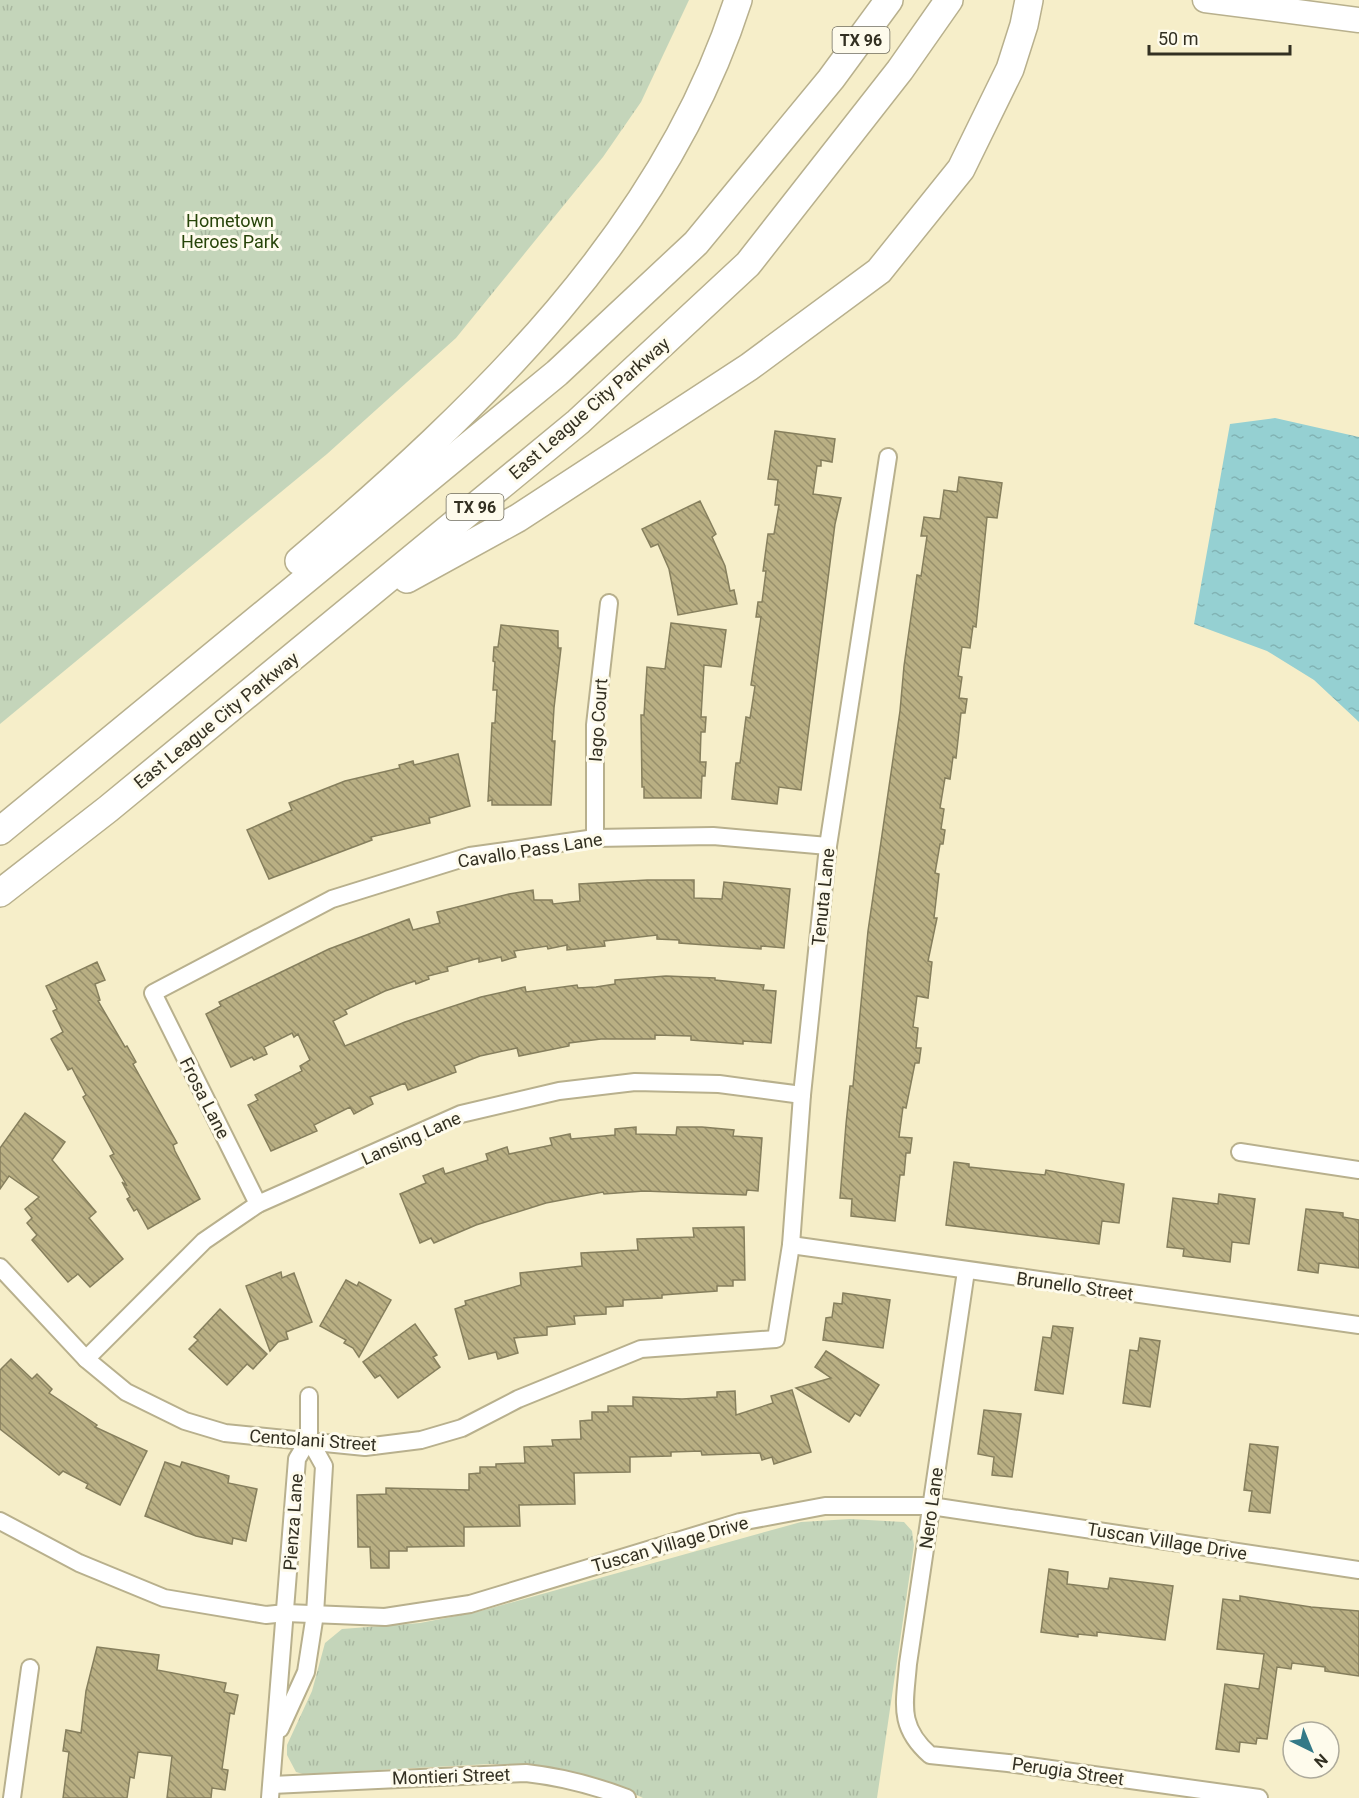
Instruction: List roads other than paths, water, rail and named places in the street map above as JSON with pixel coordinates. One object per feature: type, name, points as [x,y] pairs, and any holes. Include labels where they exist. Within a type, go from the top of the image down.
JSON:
[{"type":"main road","points":[[49,790],[142,692],[362,508],[435,439],[561,306],[615,238],[663,166],[698,98],[738,0]]},
{"type":"main road","name":"TX 96","points":[[0,831],[557,373],[696,243],[831,79],[889,0]]},
{"type":"main road","name":"East League City Parkway","points":[[0,893],[117,801],[578,422],[748,264],[900,70],[949,0]]},
{"type":"main road","points":[[348,611],[518,518],[749,367],[879,272],[961,169],[1010,69],[1024,25],[1029,0]]},
{"type":"street","points":[[1204,0],[1359,20]]},
{"type":"street","name":"Tenuta Lane","points":[[776,1339],[791,1245],[802,1095],[828,846],[888,457]]},
{"type":"street","name":"Iago Court","points":[[595,838],[596,725],[609,603]]},
{"type":"street","name":"Cavallo Pass Lane","points":[[153,993],[332,898],[470,856],[595,838],[712,836],[828,846]]},
{"type":"street","name":"Frosa Lane","points":[[153,993],[258,1204]]},
{"type":"street","name":"Lansing Lane","points":[[86,1359],[204,1241],[258,1204],[461,1114],[559,1090],[656,1082],[719,1084],[802,1095]]},
{"type":"street","points":[[1240,1152],[1359,1170]]},
{"type":"street","name":"Brunello Street","points":[[791,1245],[1359,1325]]},
{"type":"street","name":"Centolani Street","points":[[0,1268],[86,1359],[126,1392],[185,1421],[225,1433],[309,1439],[365,1447],[421,1440],[462,1428],[518,1399],[641,1349],[776,1339]]},
{"type":"street","name":"Nero Lane","points":[[917,1742],[908,1730],[904,1716],[908,1664],[966,1271]]},
{"type":"street","points":[[309,1396],[309,1439]]},
{"type":"street","name":"Pienza Lane","points":[[271,1791],[297,1459],[309,1439],[324,1466],[315,1614],[306,1672],[277,1735]]},
{"type":"street","name":"Tuscan Village Drive","points":[[0,1521],[79,1563],[164,1598],[267,1615],[286,1613],[385,1617],[470,1604],[740,1522],[825,1506],[931,1506],[1359,1570]]},
{"type":"street","points":[[12,1798],[30,1668]]},
{"type":"street","name":"Perugia Street","points":[[917,1742],[930,1755],[1008,1763],[1259,1798]]},
{"type":"street","name":"Montieri Street","points":[[271,1791],[526,1773],[561,1777],[595,1785],[627,1798]]},
{"type":"water","points":[[1275,418],[1359,437],[1359,722],[1314,680],[1267,651],[1194,624],[1230,424]]},
{"type":"park label","name":"Hometown Heroes Park","points":[[230,230]]}]
